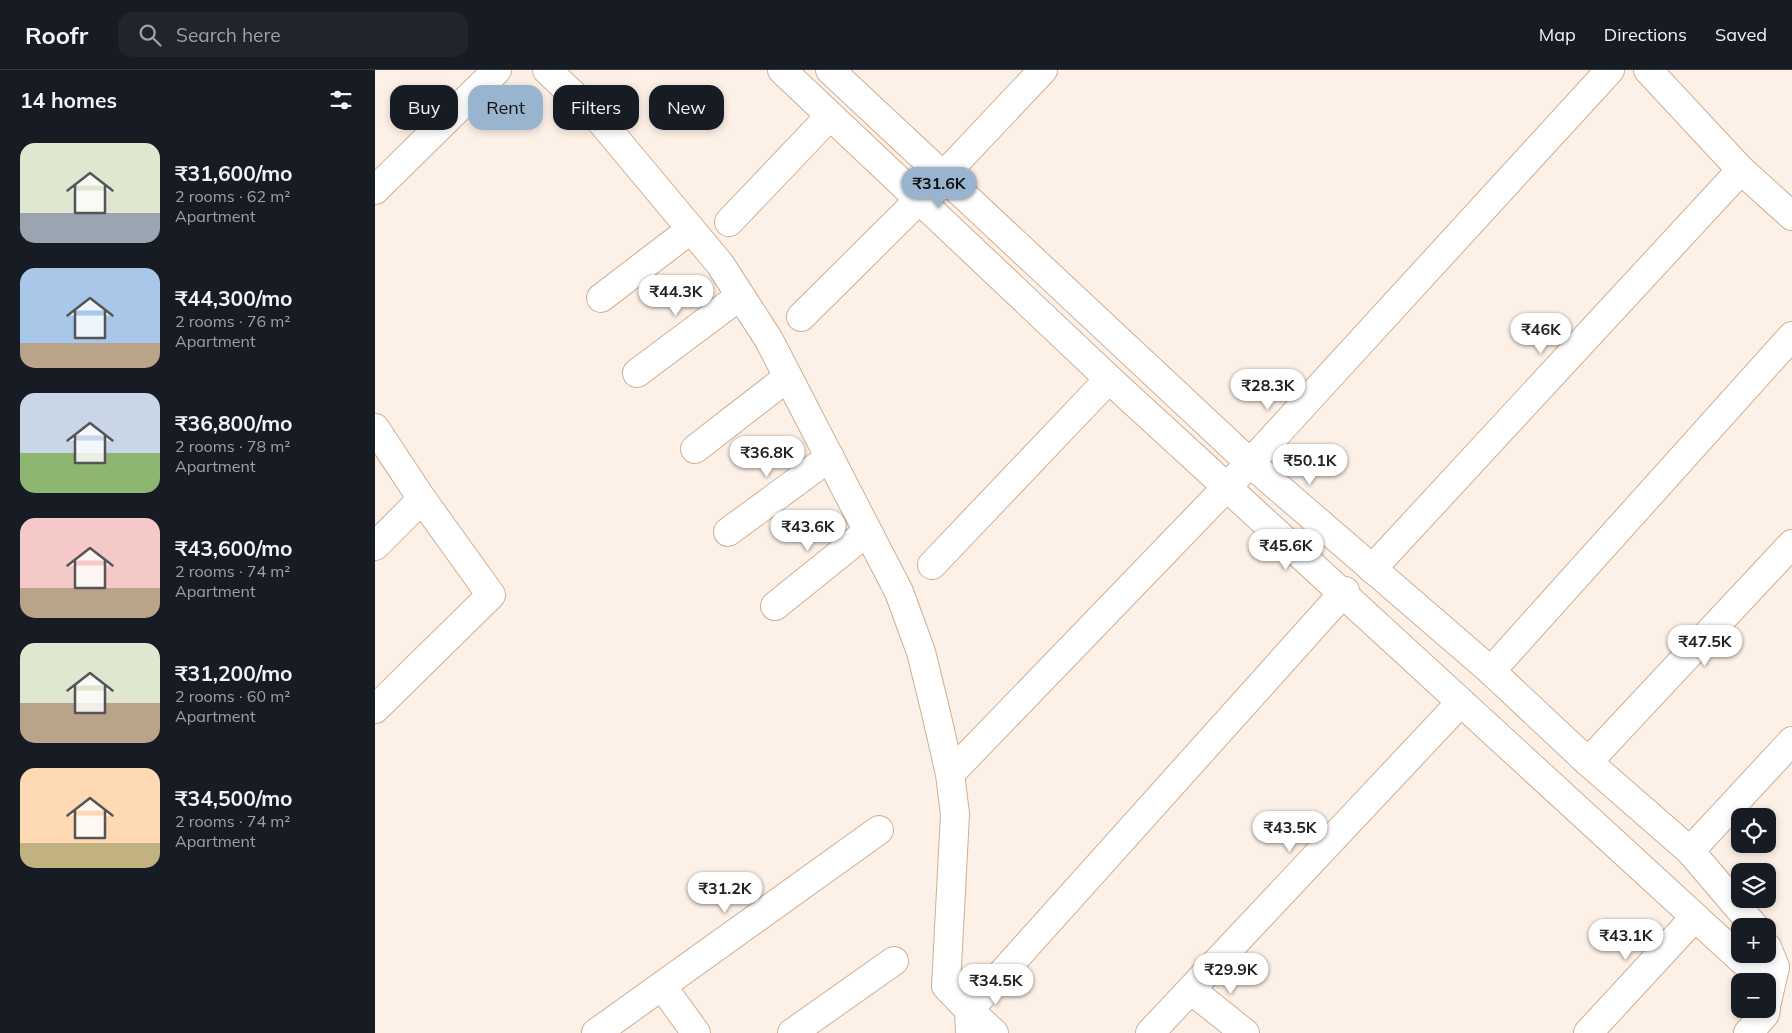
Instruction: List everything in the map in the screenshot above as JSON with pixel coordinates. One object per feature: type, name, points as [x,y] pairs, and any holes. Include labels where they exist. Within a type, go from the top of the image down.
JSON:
[{"type":"street","points":[[375,190],[497,70]]},
{"type":"street","points":[[547,70],[599,120],[720,264],[769,340],[899,592],[921,652],[950,774],[955,814],[946,986],[969,1022],[994,1033]]},
{"type":"street","points":[[781,70],[1109,379],[1227,488],[1344,592],[1731,950]]},
{"type":"street","points":[[830,70],[1250,463],[1491,672],[1588,762],[1690,851],[1747,918]]},
{"type":"street","points":[[801,317],[943,176],[1043,70]]},
{"type":"street","points":[[950,774],[1227,488],[1610,70]]},
{"type":"street","points":[[1648,70],[1741,170],[1792,216]]},
{"type":"street","points":[[729,222],[830,116]]},
{"type":"street","points":[[1372,569],[1741,170]]},
{"type":"street","points":[[601,298],[690,230]]},
{"type":"street","points":[[637,373],[740,296]]},
{"type":"street","points":[[1491,672],[1792,336]]},
{"type":"street","points":[[695,448],[788,377]]},
{"type":"street","points":[[932,565],[1109,379]]},
{"type":"street","points":[[375,428],[422,499],[491,596],[375,709]]},
{"type":"street","points":[[728,532],[830,457]]},
{"type":"street","points":[[375,546],[422,499]]},
{"type":"street","points":[[775,606],[867,532]]},
{"type":"street","points":[[1588,762],[1792,544]]},
{"type":"street","points":[[969,1022],[1344,592]]},
{"type":"street","points":[[1150,1033],[1461,702]]},
{"type":"street","points":[[1690,851],[1792,741]]},
{"type":"street","points":[[596,1033],[879,830]]},
{"type":"street","points":[[1588,1033],[1695,917]]},
{"type":"street","points":[[792,1033],[894,961]]},
{"type":"street","points":[[662,986],[696,1033]]},
{"type":"street","points":[[1191,990],[1245,1033]]},
{"type":"street","points":[[1748,1033],[1761,1018]]}]
